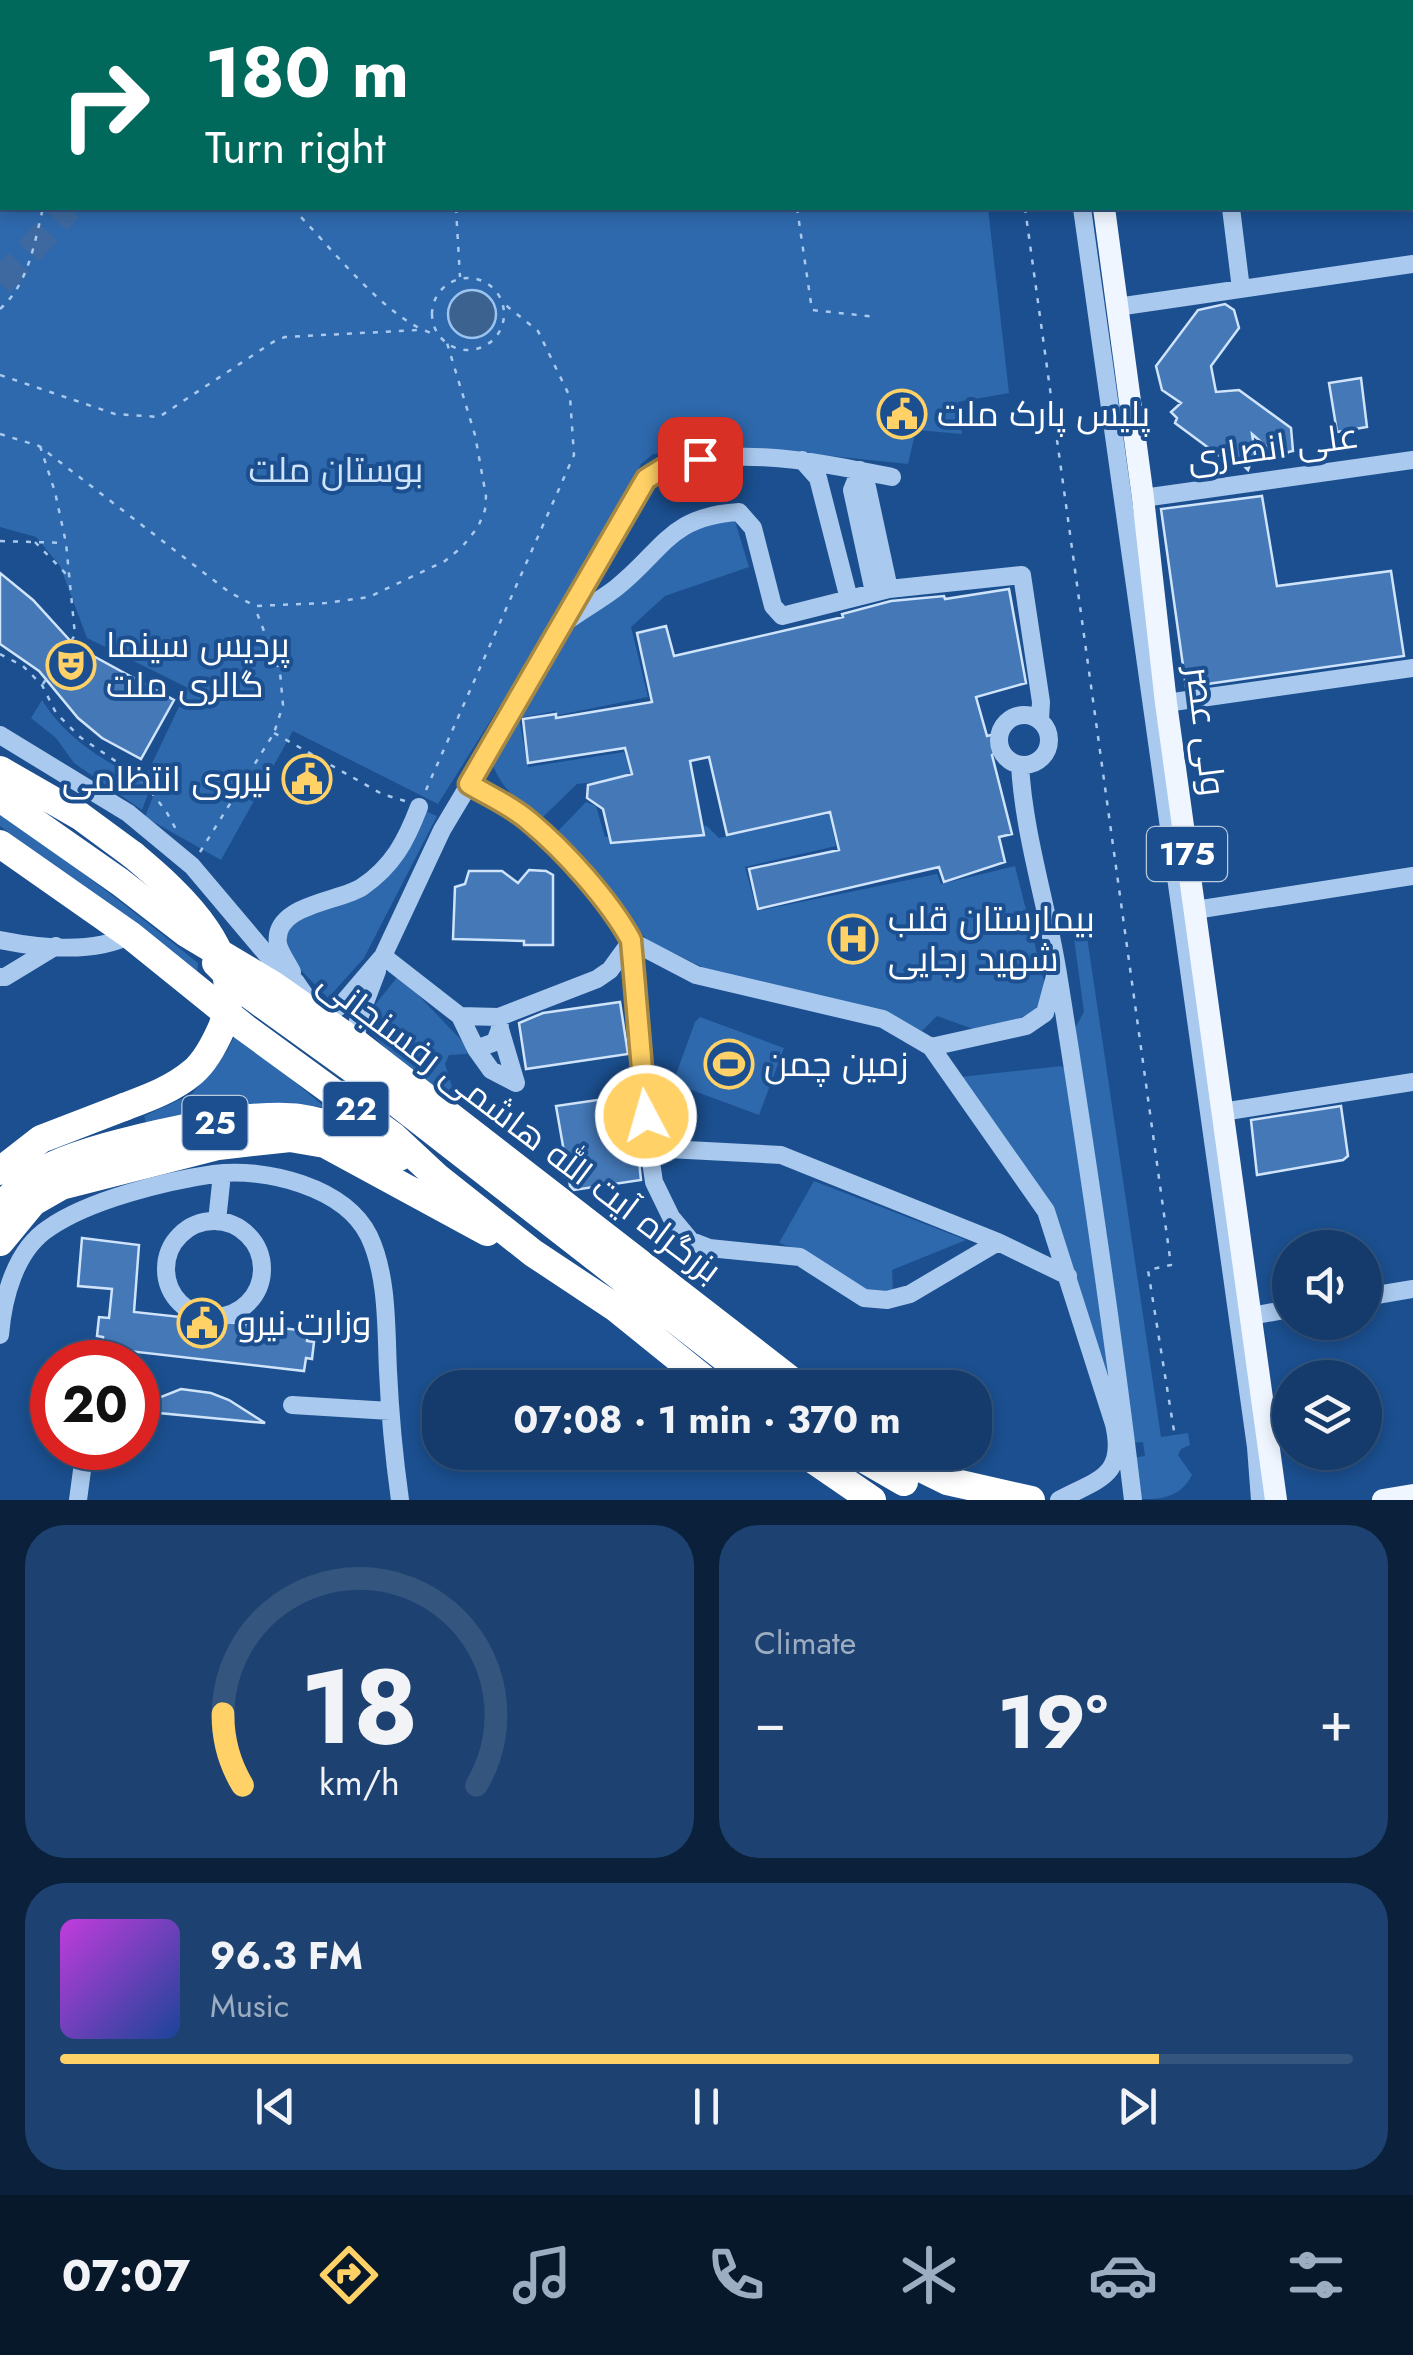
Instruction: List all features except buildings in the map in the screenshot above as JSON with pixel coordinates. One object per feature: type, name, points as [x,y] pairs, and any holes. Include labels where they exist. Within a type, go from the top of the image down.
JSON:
[{"type":"highway","points":[[0,770],[80,816],[173,888],[211,936],[230,990],[226,1018],[216,1042],[195,1070],[170,1088],[41,1139],[0,1171]]},
{"type":"highway","name":"بزرگراه آیت الله هاشمی رفسنجانی","points":[[0,798],[186,933],[273,985],[356,1043],[758,1370]]},
{"type":"highway","name":"22","points":[[0,844],[130,935],[245,1028],[393,1136],[437,1177],[533,1253],[616,1308],[693,1370]]},
{"type":"highway","name":"بزرگراه آیت الله هاشمی رفسنجانی","points":[[186,933],[243,990],[758,1370]]},
{"type":"highway","name":"25","points":[[0,1207],[35,1176],[77,1156],[214,1123],[272,1115],[341,1127],[437,1177]]},
{"type":"highway","points":[[0,1242],[32,1202],[60,1186],[219,1164],[290,1138],[326,1144],[533,1253]]},
{"type":"highway","points":[[828,1470],[872,1500]]},
{"type":"highway","points":[[884,1470],[947,1500]]},
{"type":"highway","points":[[924,1470],[946,1481],[1031,1500]]},
{"type":"main road","name":"ولی عصر","points":[[1104,210],[1166,702],[1276,1500]]},
{"type":"main road","points":[[1383,1500],[1413,1495]]},
{"type":"street","points":[[1082,210],[1254,1428],[1260,1500]]},
{"type":"street","points":[[1231,210],[1241,289]]},
{"type":"street","points":[[1117,307],[1413,264]]},
{"type":"street","points":[[356,1043],[358,1021],[383,956],[442,830],[646,479],[667,466],[700,459],[802,459],[892,477]]},
{"type":"street","points":[[802,459],[818,478],[849,599]]},
{"type":"street","name":"علی انصاری","points":[[1143,498],[1413,460]]},
{"type":"street","points":[[860,470],[852,490],[881,590]]},
{"type":"street","points":[[566,622],[618,586],[648,554],[686,524],[715,514],[738,512],[753,528],[773,606],[782,616],[881,590],[1022,576],[1041,702],[1040,720],[1049,734],[1047,750],[1036,762],[1020,765],[1006,757],[1001,750],[1000,734],[1009,720],[1025,715],[1040,720]]},
{"type":"street","points":[[1166,702],[1413,668]]},
{"type":"street","points":[[0,735],[128,813],[192,866],[268,956],[296,982]]},
{"type":"street","points":[[1020,765],[1022,800],[1057,968],[1109,1302],[1122,1467],[1133,1500]]},
{"type":"street","points":[[469,784],[528,820],[622,923],[631,940],[654,1182],[671,1217],[690,1240],[710,1248],[800,1257],[864,1298],[887,1300],[910,1294],[998,1242]]},
{"type":"street","points":[[383,956],[342,1004],[322,1020],[296,982],[278,944],[280,930],[297,910],[358,890],[391,864],[419,807]]},
{"type":"street","points":[[1194,910],[1413,876]]},
{"type":"street","points":[[0,940],[30,946],[111,945],[130,935]]},
{"type":"street","points":[[460,1016],[500,1023],[597,979],[610,970],[631,940]]},
{"type":"street","points":[[631,940],[696,974],[883,1018],[931,1047],[1046,1211],[1123,1445]]},
{"type":"street","points":[[0,978],[56,946]]},
{"type":"street","points":[[383,956],[460,1016],[491,1070],[516,1083],[500,1023]]},
{"type":"street","points":[[931,1047],[1026,1026],[1046,1013],[1057,968]]},
{"type":"street","points":[[476,1049],[489,1046],[500,1023]]},
{"type":"street","points":[[1222,1112],[1413,1082]]},
{"type":"street","points":[[649,1148],[780,1156],[998,1242],[1068,1276]]},
{"type":"street","points":[[217,1221],[219,1164]]},
{"type":"street","points":[[0,1335],[20,1260],[46,1229],[82,1210],[219,1164],[323,1194],[351,1213],[369,1236],[378,1268],[400,1500]]},
{"type":"street","points":[[217,1221],[236,1226],[250,1236],[259,1250],[261,1283],[241,1310],[210,1318],[182,1306],[172,1295],[165,1266],[177,1238],[189,1228],[217,1221]]},
{"type":"street","points":[[1382,1294],[1413,1289]]},
{"type":"street","points":[[1250,1316],[1272,1312]]},
{"type":"street","points":[[292,1405],[390,1411]]},
{"type":"street","points":[[1059,1500],[1122,1467]]},
{"type":"street","points":[[78,1500],[82,1470]]},
{"type":"path","points":[[0,310],[15,295],[26,273],[42,210]]},
{"type":"path","points":[[294,210],[386,304],[418,330]]},
{"type":"path","points":[[456,210],[460,278]]},
{"type":"path","points":[[797,210],[812,310],[876,317]]},
{"type":"path","points":[[1025,210],[1171,1266],[1148,1270],[1174,1431]]},
{"type":"path","points":[[0,434],[39,446],[185,560],[255,606],[369,597],[445,562],[478,528],[485,510],[484,477],[446,344],[438,334],[432,312],[434,301],[449,283],[460,278],[482,280],[538,331],[570,397],[574,455],[419,807],[382,794],[274,733]]},
{"type":"path","points":[[446,344],[468,350],[489,344],[502,326],[503,303]]},
{"type":"path","points":[[0,375],[115,414],[159,417],[285,338],[418,330],[438,334]]},
{"type":"path","points":[[39,446],[55,492],[66,544],[75,636],[42,685]]},
{"type":"path","points":[[0,541],[66,544]]},
{"type":"path","points":[[35,542],[69,577]]},
{"type":"path","points":[[192,866],[274,733],[283,706],[284,689],[274,650],[255,606]]},
{"type":"path","points":[[0,654],[23,666],[42,685],[56,713],[80,737],[139,777],[166,811],[192,866]]},
{"type":"green space","name":"بوستان ملت","points":[[0,210],[988,210],[1009,393],[958,402],[962,434],[916,430],[908,464],[755,448],[653,454],[641,464],[577,583],[438,804],[293,731],[221,860],[145,817],[156,789],[146,776],[188,688],[87,638],[60,566],[36,537],[0,527]]},
{"type":"green space","points":[[734,518],[749,567],[665,596],[631,627],[648,697],[559,715],[555,711],[519,718],[528,767],[624,752],[632,778],[577,784],[543,817],[523,804],[503,784],[489,754],[573,626],[678,537],[711,519]]},
{"type":"green space","points":[[42,700],[77,740],[151,786],[142,810],[74,763],[56,738],[31,718]]},
{"type":"green space","points":[[586,802],[596,806],[605,837],[707,826],[719,838],[829,814],[836,846],[745,867],[757,911],[937,874],[941,884],[1015,866],[1044,981],[1041,1007],[1015,1021],[976,1030],[937,1016],[922,1031],[886,1012],[710,971],[647,940],[558,831]]},
{"type":"green space","points":[[422,810],[437,816],[364,958],[328,998],[287,956],[286,929],[301,912],[353,898]]},
{"type":"green space","points":[[0,813],[198,963],[197,973],[0,826]]},
{"type":"green space","points":[[1085,923],[1161,1437],[1188,1433],[1190,1445],[1178,1455],[1192,1475],[1188,1482],[1178,1492],[1158,1498],[1142,1499],[1131,1458],[1145,1456],[1143,1442],[1131,1443],[1074,1030],[1084,1012],[1072,924]]},
{"type":"green space","points":[[399,975],[466,1045],[467,1054],[449,1055],[445,1064],[452,1087],[441,1097],[410,1074],[369,1031],[374,1006]]},
{"type":"green space","name":"زمین چمن","points":[[700,1017],[784,1048],[759,1115],[678,1085],[674,1080]]},
{"type":"green space","points":[[236,1033],[326,1108],[258,1106],[148,1128],[144,1116],[192,1094],[227,1051]]},
{"type":"green space","points":[[1061,1066],[1066,1070],[1112,1372],[1106,1375],[1056,1217],[960,1077]]},
{"type":"green space","points":[[814,1181],[966,1240],[892,1270],[893,1292],[859,1290],[794,1248],[779,1243]]},
{"type":"shaded area","points":[[472,290],[489,297],[496,314],[489,331],[472,338],[455,331],[448,314],[455,297]]},
{"type":"tunnel","points":[[0,283],[67,210]]},
{"type":"place","name":"پلیس پارک ملت","points":[[902,414]]},
{"type":"place","name":"پردیس سینما گالری ملت","points":[[71,665]]},
{"type":"place","name":"نیروی انتظامی","points":[[307,779]]},
{"type":"place","name":"بیمارستان قلب شهید رجایی","points":[[853,939]]},
{"type":"place","name":"زمین چمن","points":[[729,1064]]},
{"type":"place","name":"وزارت نیرو","points":[[202,1323]]},
{"type":"route","points":[[646,1116],[631,940],[622,923],[528,820],[469,784],[646,479],[667,466],[700,459]]}]
